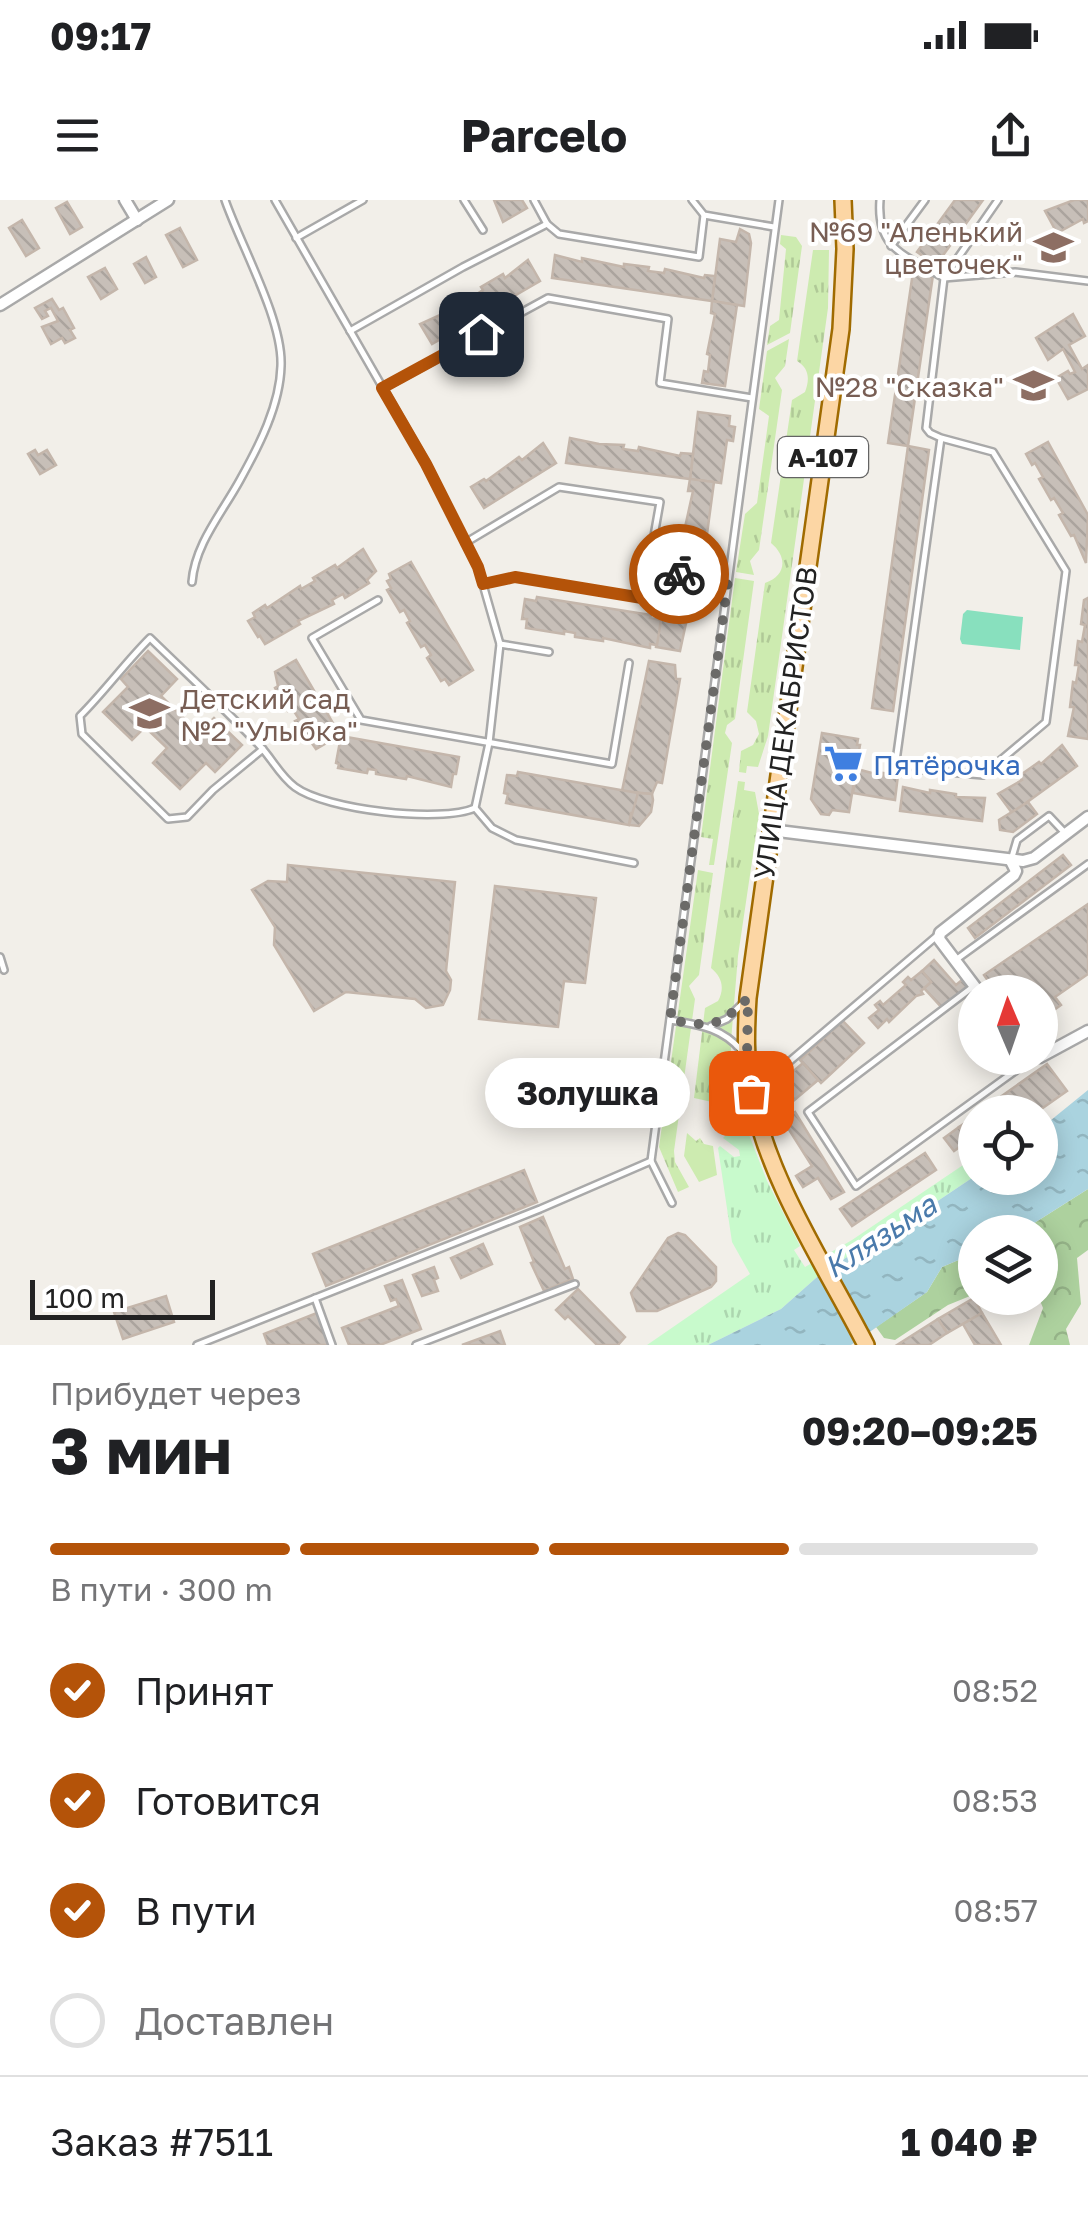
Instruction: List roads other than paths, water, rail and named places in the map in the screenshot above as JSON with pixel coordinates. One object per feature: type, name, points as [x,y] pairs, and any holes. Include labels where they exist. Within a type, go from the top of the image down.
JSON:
[{"type":"main road","name":"УЛИЦА ДЕКАБРИСТОВ","points":[[843,200],[841,328],[748,998],[747,1056],[760,1129],[866,1345]]},
{"type":"street","points":[[125,200],[136,220]]},
{"type":"street","points":[[0,305],[168,200]]},
{"type":"street","points":[[770,830],[1011,862],[1034,858],[1088,817]]},
{"type":"street","points":[[966,975],[939,939],[940,933],[1014,876],[1016,871],[1011,862]]},
{"type":"street","points":[[1058,1046],[1088,1030]]},
{"type":"lane","points":[[192,582],[194,564],[248,466],[266,424],[279,388],[282,363],[274,324],[225,200]]},
{"type":"lane","points":[[274,200],[426,464],[483,584],[500,644],[476,808],[492,828],[516,840],[634,863]]},
{"type":"lane","points":[[296,238],[364,200]]},
{"type":"lane","points":[[464,200],[483,230]]},
{"type":"lane","points":[[534,200],[547,224],[559,234],[699,257],[704,215]]},
{"type":"lane","points":[[692,200],[704,215],[776,228]]},
{"type":"lane","points":[[672,1203],[651,1161],[779,200]]},
{"type":"lane","points":[[880,200],[880,222],[891,246],[944,278],[1015,272],[1088,281]]},
{"type":"lane","points":[[891,246],[925,200]]},
{"type":"lane","points":[[941,438],[896,761],[924,770],[983,776],[1046,722],[1066,572],[993,452],[941,438],[930,433],[926,423],[944,278],[998,200]]},
{"type":"lane","points":[[350,331],[463,266],[547,224]]},
{"type":"lane","points":[[382,388],[548,298],[668,320],[660,382],[752,398]]},
{"type":"lane","points":[[465,543],[559,486],[660,502],[642,598],[515,577],[483,584]]},
{"type":"lane","points":[[648,570],[728,580]]},
{"type":"lane","points":[[378,600],[312,638],[361,720],[612,764],[629,663]]},
{"type":"lane","points":[[263,749],[186,817],[168,819],[82,734],[80,716],[150,638],[263,749],[299,790],[386,812],[443,816],[476,808]]},
{"type":"lane","points":[[500,644],[549,652]]},
{"type":"lane","points":[[1011,862],[1017,840],[1049,816],[1066,834]]},
{"type":"lane","points":[[955,960],[1088,864]]},
{"type":"lane","points":[[764,1084],[940,933]]},
{"type":"lane","points":[[0,957],[4,970]]},
{"type":"lane","points":[[709,1026],[727,1019],[748,998]]},
{"type":"lane","points":[[958,1003],[808,1112],[856,1186],[1011,1075]]},
{"type":"lane","points":[[670,1020],[709,1026],[728,1035],[747,1056]]},
{"type":"lane","points":[[197,1345],[651,1161]]},
{"type":"lane","points":[[416,1345],[576,1284]]},
{"type":"lane","points":[[314,1298],[332,1345]]},
{"type":"water","points":[[1088,1090],[1088,1189],[1047,1215],[958,1215],[958,1260],[942,1267],[927,1292],[851,1345],[708,1345],[781,1309],[816,1278],[958,1187],[958,1195],[1058,1195],[1058,1114]]},
{"type":"place","name":"№69 \"Аленький цветочек\"","points":[[1053,247]]},
{"type":"place","name":"№28 \"Сказка\"","points":[[1034,386]]},
{"type":"place","name":"Детский сад №2 \"Улыбка\"","points":[[150,714]]},
{"type":"place","name":"Пятёрочка","points":[[843,764]]},
{"type":"place","name":"Золушка","points":[[751,1093]]},
{"type":"water label","name":"Клязьма","points":[[880,1236]]}]
